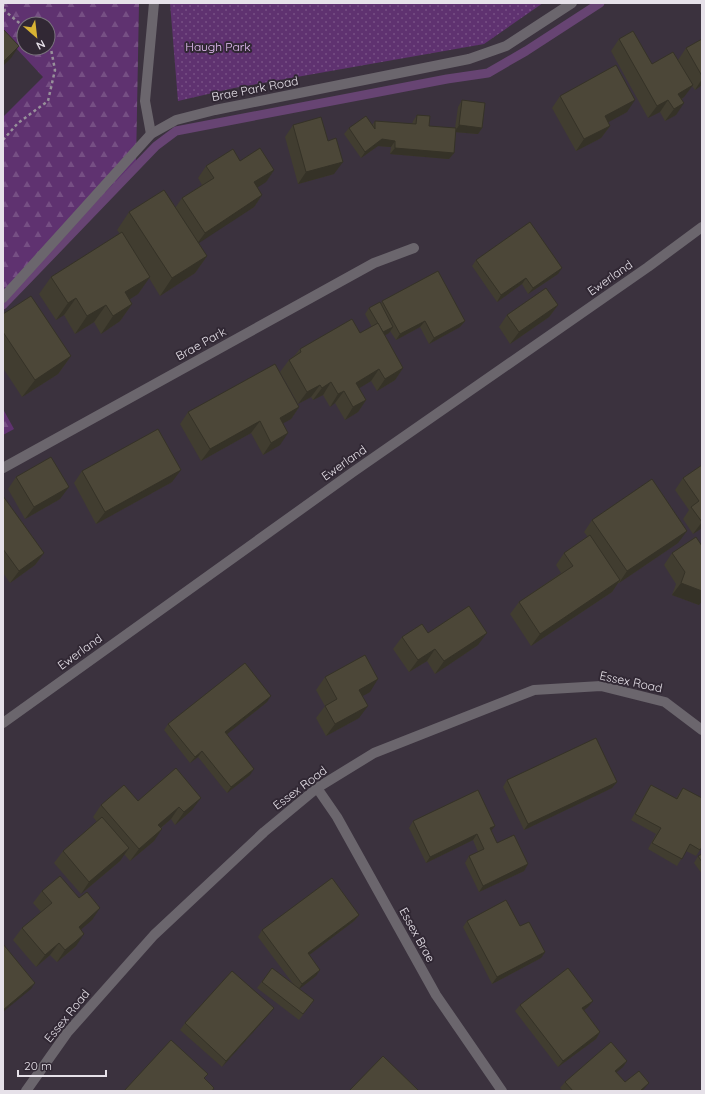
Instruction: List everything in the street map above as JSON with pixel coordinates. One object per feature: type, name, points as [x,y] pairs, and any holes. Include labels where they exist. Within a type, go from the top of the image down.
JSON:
[{"type":"street","points":[[152,134],[145,101],[154,3]]},
{"type":"street","name":"Brae Park Road","points":[[3,298],[152,134],[176,120],[215,110],[469,59],[506,46],[572,3]]},
{"type":"street","name":"Ewerland","points":[[3,723],[340,482],[648,267],[702,227]]},
{"type":"street","name":"Brae Park","points":[[3,468],[374,263],[414,248]]},
{"type":"street","name":"Essex Road","points":[[26,1091],[67,1033],[154,935],[264,832],[317,788],[374,753],[534,690],[601,686],[665,702],[702,730]]},
{"type":"street","name":"Essex Brae","points":[[317,788],[337,817],[436,995],[502,1091]]},
{"type":"path","points":[[3,3],[4,11],[16,21]]},
{"type":"path","points":[[3,140],[18,123],[48,101],[56,70],[53,56]]},
{"type":"green space","points":[[3,3],[139,3],[136,163],[3,295],[3,117],[43,77],[23,56],[56,56],[56,16],[16,16],[16,48],[3,34]]},
{"type":"green space","name":"Haugh Park","points":[[170,3],[543,3],[484,44],[234,88],[178,101]]},
{"type":"green space","points":[[3,409],[14,429],[3,435]]},
{"type":"building","points":[[3,29],[16,43],[16,49],[3,62]]},
{"type":"building","points":[[633,31],[652,64],[673,52],[693,85],[678,94],[684,103],[674,109],[668,100],[657,106],[619,39]]},
{"type":"building","points":[[702,39],[702,76],[686,48]]},
{"type":"building","points":[[616,65],[635,100],[605,116],[610,126],[584,139],[560,96]]},
{"type":"building","points":[[462,100],[485,103],[482,128],[459,125]]},
{"type":"building","points":[[417,115],[430,116],[429,126],[456,128],[454,153],[395,148],[395,141],[382,139],[365,152],[349,128],[366,116],[375,129],[375,121],[416,124]]},
{"type":"building","points":[[321,117],[328,141],[336,138],[343,162],[306,172],[293,125]]},
{"type":"building","points":[[260,148],[274,170],[254,182],[262,195],[205,233],[182,198],[214,178],[206,166],[233,149],[240,161]]},
{"type":"building","points":[[164,190],[207,256],[172,278],[129,212]]},
{"type":"building","points":[[530,222],[562,268],[533,288],[526,278],[501,295],[476,260]]},
{"type":"building","points":[[122,232],[150,277],[125,292],[132,304],[113,316],[106,305],[87,316],[76,298],[68,303],[51,277]]},
{"type":"building","points":[[438,271],[465,321],[434,338],[425,321],[400,334],[382,301]]},
{"type":"building","points":[[546,288],[558,305],[519,332],[507,315]]},
{"type":"building","points":[[31,296],[71,356],[35,380],[3,332],[3,314]]},
{"type":"building","points":[[380,302],[393,327],[383,332],[369,308]]},
{"type":"building","points":[[352,319],[360,333],[378,323],[403,368],[385,379],[379,369],[356,383],[366,400],[353,407],[344,391],[338,394],[331,382],[322,388],[320,385],[307,392],[289,360],[301,352],[300,349]]},
{"type":"building","points":[[275,364],[299,407],[280,418],[288,433],[271,443],[260,421],[210,449],[188,412]]},
{"type":"building","points":[[158,429],[181,470],[105,512],[82,471]]},
{"type":"building","points":[[51,457],[69,487],[34,507],[16,477]]},
{"type":"building","points":[[702,465],[702,522],[691,507],[699,501],[683,478]]},
{"type":"building","points":[[652,479],[687,531],[627,571],[592,520]]},
{"type":"building","points":[[3,496],[44,553],[19,571],[3,549]]},
{"type":"building","points":[[590,535],[620,580],[540,634],[519,602],[573,566],[564,553]]},
{"type":"building","points":[[696,537],[702,546],[702,591],[681,583],[685,572],[672,553]]},
{"type":"building","points":[[469,606],[487,633],[444,661],[435,649],[418,660],[402,637],[422,624],[428,633]]},
{"type":"building","points":[[365,655],[378,679],[359,690],[368,706],[335,724],[325,706],[337,699],[325,677]]},
{"type":"building","points":[[245,663],[271,696],[225,732],[254,769],[231,787],[202,751],[195,757],[168,724]]},
{"type":"building","points":[[596,738],[617,782],[528,824],[507,780]]},
{"type":"building","points":[[176,768],[201,798],[184,812],[179,807],[158,825],[162,829],[139,849],[101,805],[124,785],[138,801]]},
{"type":"building","points":[[651,785],[677,799],[683,788],[702,798],[702,847],[700,850],[690,844],[682,859],[652,843],[661,828],[635,814]]},
{"type":"building","points":[[478,790],[495,826],[490,828],[497,843],[514,835],[528,864],[483,886],[469,856],[484,849],[477,834],[430,857],[413,821]]},
{"type":"building","points":[[102,817],[129,848],[89,882],[63,851]]},
{"type":"building","points":[[702,854],[702,862],[698,856]]},
{"type":"building","points":[[60,876],[79,898],[87,892],[100,908],[79,927],[84,934],[75,942],[65,950],[59,943],[45,955],[22,928],[52,903],[42,891]]},
{"type":"building","points":[[332,878],[359,915],[308,953],[320,970],[302,984],[262,930]]},
{"type":"building","points":[[506,900],[520,926],[529,922],[545,952],[497,977],[467,921]]},
{"type":"building","points":[[3,944],[35,983],[3,1010]]},
{"type":"building","points":[[272,968],[314,1000],[303,1014],[262,982]]},
{"type":"building","points":[[568,968],[593,1001],[582,1008],[600,1032],[563,1061],[520,1005]]},
{"type":"building","points":[[232,971],[274,1008],[226,1061],[185,1023]]},
{"type":"building","points":[[171,1040],[208,1074],[204,1078],[214,1088],[212,1091],[124,1091]]},
{"type":"building","points":[[611,1042],[627,1061],[615,1071],[625,1082],[639,1071],[649,1083],[640,1091],[573,1091],[565,1082]]},
{"type":"building","points":[[383,1056],[419,1091],[349,1091]]},
{"type":"waterway","points":[[3,305],[156,146],[176,131],[447,79],[488,73],[526,51],[600,3]]}]
